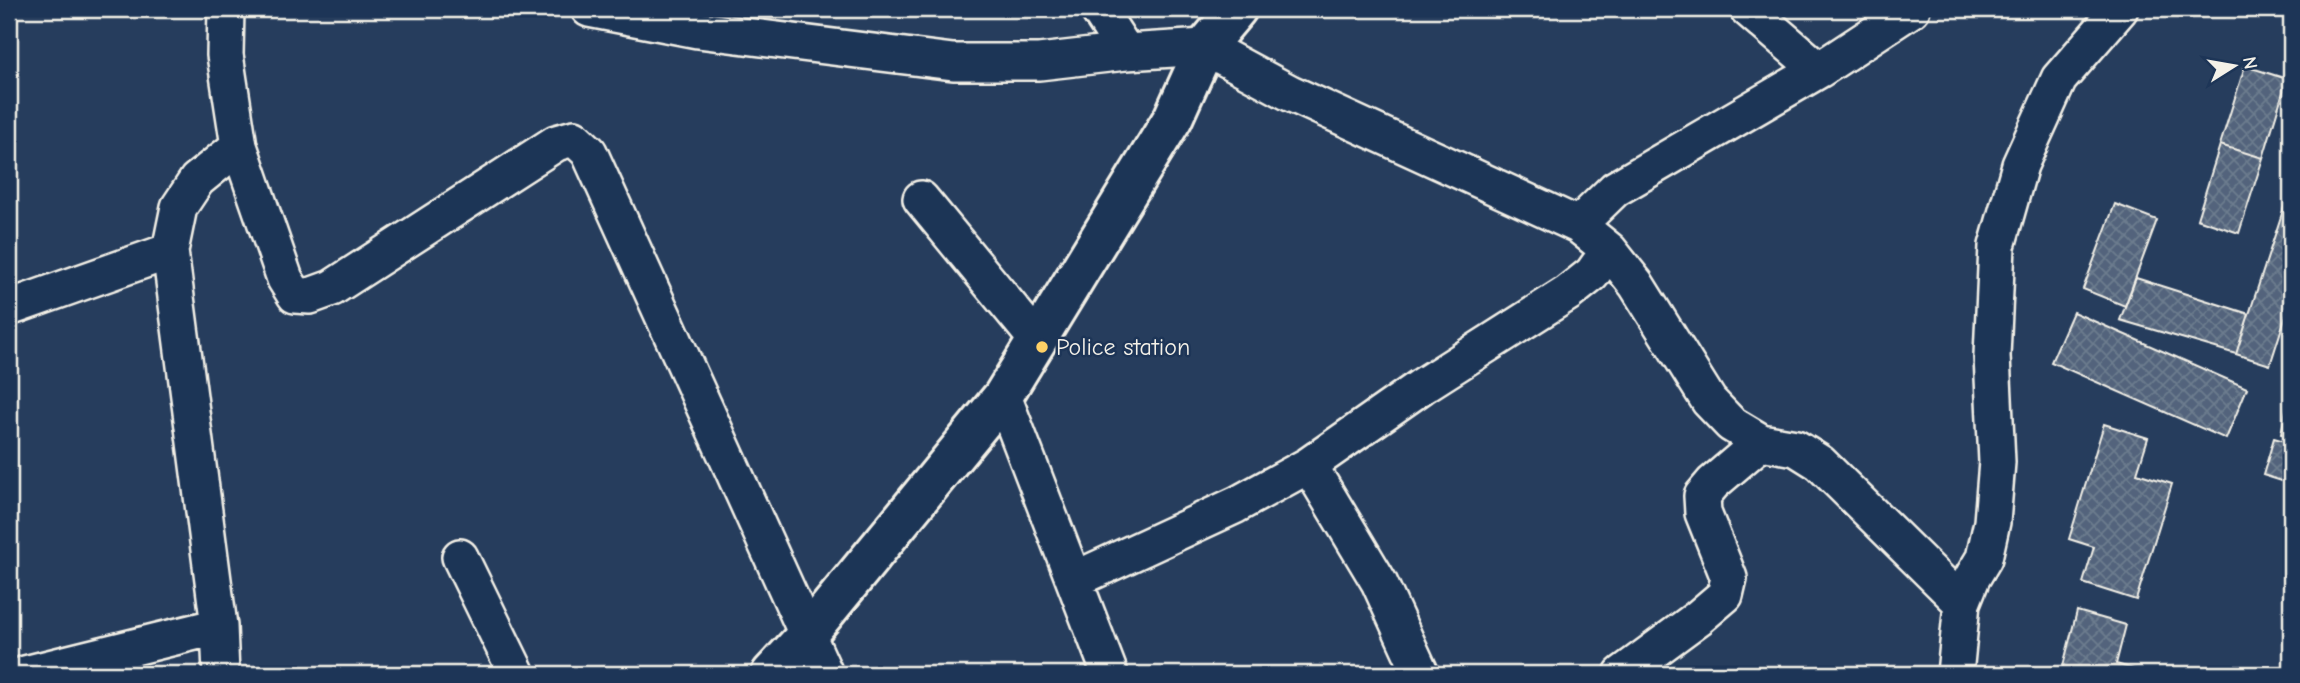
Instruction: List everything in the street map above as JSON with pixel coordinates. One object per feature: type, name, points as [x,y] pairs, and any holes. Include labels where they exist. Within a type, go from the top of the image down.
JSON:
[{"type":"street","points":[[226,9],[225,55],[239,146],[285,279],[295,295],[310,296],[332,288],[556,143],[574,138],[589,152],[825,674]]},
{"type":"street","points":[[589,9],[698,30],[953,62],[1039,62],[1126,52],[1205,47],[1290,93],[1578,225],[1609,250],[1636,284],[1709,401],[1731,424],[1761,442],[1796,448],[1820,463],[1962,603]]},
{"type":"street","points":[[1098,9],[1126,52]]},
{"type":"street","points":[[771,674],[807,635],[1003,396],[1173,118],[1205,47],[1237,9]]},
{"type":"street","points":[[1748,9],[1819,70]]},
{"type":"street","points":[[1578,225],[1615,189],[1819,70],[1912,9]]},
{"type":"street","points":[[1955,674],[1962,603],[1984,558],[1993,522],[1997,462],[1992,356],[1997,246],[2020,165],[2059,79],[2120,9]]},
{"type":"street","points":[[221,674],[219,626],[170,251],[179,207],[197,180],[239,146]]},
{"type":"street","points":[[921,199],[1037,340]]},
{"type":"street","points":[[1074,580],[1236,505],[1309,465],[1422,386],[1568,293],[1592,274],[1609,250]]},
{"type":"street","points":[[9,308],[170,251]]},
{"type":"street","points":[[1003,396],[1110,674]]},
{"type":"street","points":[[1622,674],[1725,595],[1729,578],[1703,513],[1702,496],[1713,483],[1761,442]]},
{"type":"street","points":[[1309,465],[1379,582],[1422,674]]},
{"type":"street","points":[[460,557],[517,674]]},
{"type":"street","points":[[25,674],[219,626]]},
{"type":"building","points":[[2245,66],[2287,79],[2263,158],[2220,145]]},
{"type":"building","points":[[2220,145],[2263,158],[2239,233],[2197,219]]},
{"type":"building","points":[[2290,189],[2291,299],[2270,365],[2236,354]]},
{"type":"building","points":[[2115,204],[2157,220],[2125,306],[2083,289]]},
{"type":"building","points":[[2136,278],[2249,314],[2236,354],[2120,320]]},
{"type":"building","points":[[2073,312],[2247,388],[2226,439],[2051,362]]},
{"type":"building","points":[[2291,385],[2291,436],[2281,434]]},
{"type":"building","points":[[2104,424],[2148,438],[2137,473],[2172,484],[2136,600],[2083,583],[2094,547],[2069,539]]},
{"type":"building","points":[[2274,438],[2291,443],[2291,484],[2263,475]]},
{"type":"building","points":[[2077,611],[2126,625],[2116,664],[2144,672],[2143,674],[2061,674]]},
{"type":"place","name":"Police station","points":[[1042,347]]}]
